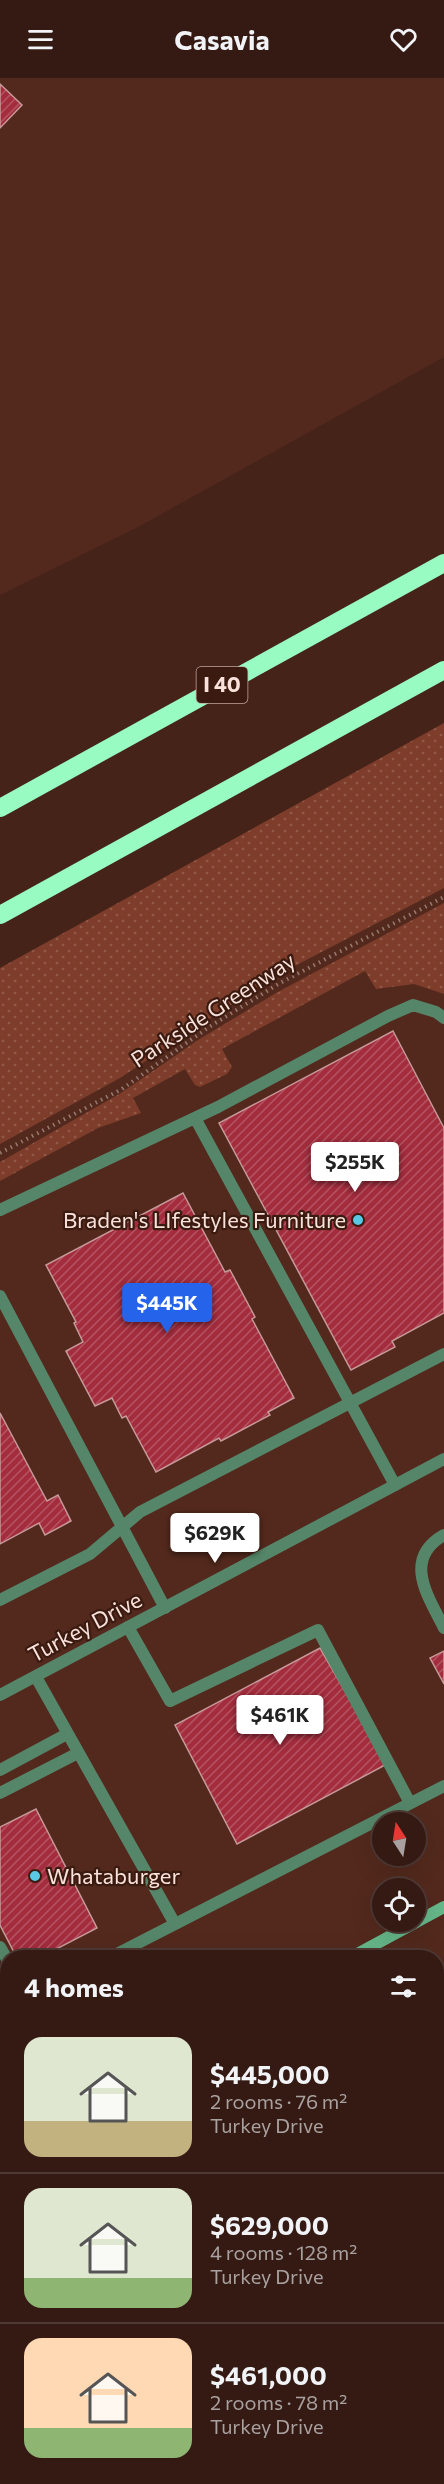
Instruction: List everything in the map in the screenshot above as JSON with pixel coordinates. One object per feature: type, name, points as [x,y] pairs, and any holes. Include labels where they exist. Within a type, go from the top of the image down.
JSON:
[{"type":"highway","name":"I 40","points":[[0,808],[444,563]]},
{"type":"highway","points":[[0,915],[444,670]]},
{"type":"street","points":[[0,1210],[195,1118],[413,1005],[436,1012],[444,1018]]},
{"type":"street","points":[[195,1118],[395,1485]]},
{"type":"street","points":[[0,1296],[165,1608]]},
{"type":"street","points":[[0,1600],[90,1554],[140,1512],[444,1354]]},
{"type":"street","name":"Turkey Drive","points":[[0,1695],[444,1460]]},
{"type":"street","points":[[444,1535],[432,1542],[423,1558],[421,1583],[444,1628]]},
{"type":"street","points":[[129,1627],[170,1701],[318,1630],[410,1803]]},
{"type":"street","points":[[36,1677],[175,1924]]},
{"type":"street","points":[[0,1770],[67,1734]]},
{"type":"street","points":[[0,1793],[78,1753]]},
{"type":"street","points":[[125,1950],[444,1786]]},
{"type":"street","points":[[365,1950],[444,1907]]},
{"type":"path","name":"Parkside Greenway","points":[[0,1153],[122,1089],[209,1027],[280,983],[444,897]]},
{"type":"shaded area","points":[[0,78],[444,78],[444,357],[140,526],[0,595]]},
{"type":"shaded area","points":[[444,723],[444,888],[268,980],[120,1078],[0,1144],[0,968]]},
{"type":"shaded area","points":[[444,873],[444,1950],[0,1950],[0,1116]]},
{"type":"shaded area","points":[[444,903],[444,994],[414,984],[376,989],[365,971],[222,1049],[232,1067],[227,1074],[200,1087],[195,1085],[185,1069],[133,1098],[141,1113],[98,1128],[0,1181],[0,1162],[121,1093],[198,1040],[276,993]]},
{"type":"building","points":[[0,84],[22,105],[0,128]]},
{"type":"building","name":"Braden's LIfestyles Furniture","points":[[393,1031],[444,1128],[444,1313],[392,1341],[395,1347],[351,1370],[219,1123]]},
{"type":"building","points":[[183,1193],[225,1272],[230,1270],[255,1317],[252,1319],[294,1398],[268,1412],[270,1415],[221,1441],[219,1438],[156,1472],[126,1416],[122,1418],[112,1398],[95,1406],[66,1351],[83,1342],[74,1323],[76,1322],[46,1265]]},
{"type":"building","points":[[0,1413],[47,1501],[58,1495],[71,1521],[45,1535],[39,1523],[0,1544]]},
{"type":"building","points":[[320,1648],[387,1764],[237,1844],[175,1725]]},
{"type":"building","points":[[444,1651],[444,1684],[430,1658]]},
{"type":"building","name":"Whataburger","points":[[36,1809],[97,1928],[54,1950],[13,1950],[0,1925],[0,1827]]},
{"type":"place","name":"Braden's LIfestyles Furniture","points":[[358,1220]]},
{"type":"place","name":"Whataburger","points":[[35,1876]]}]
